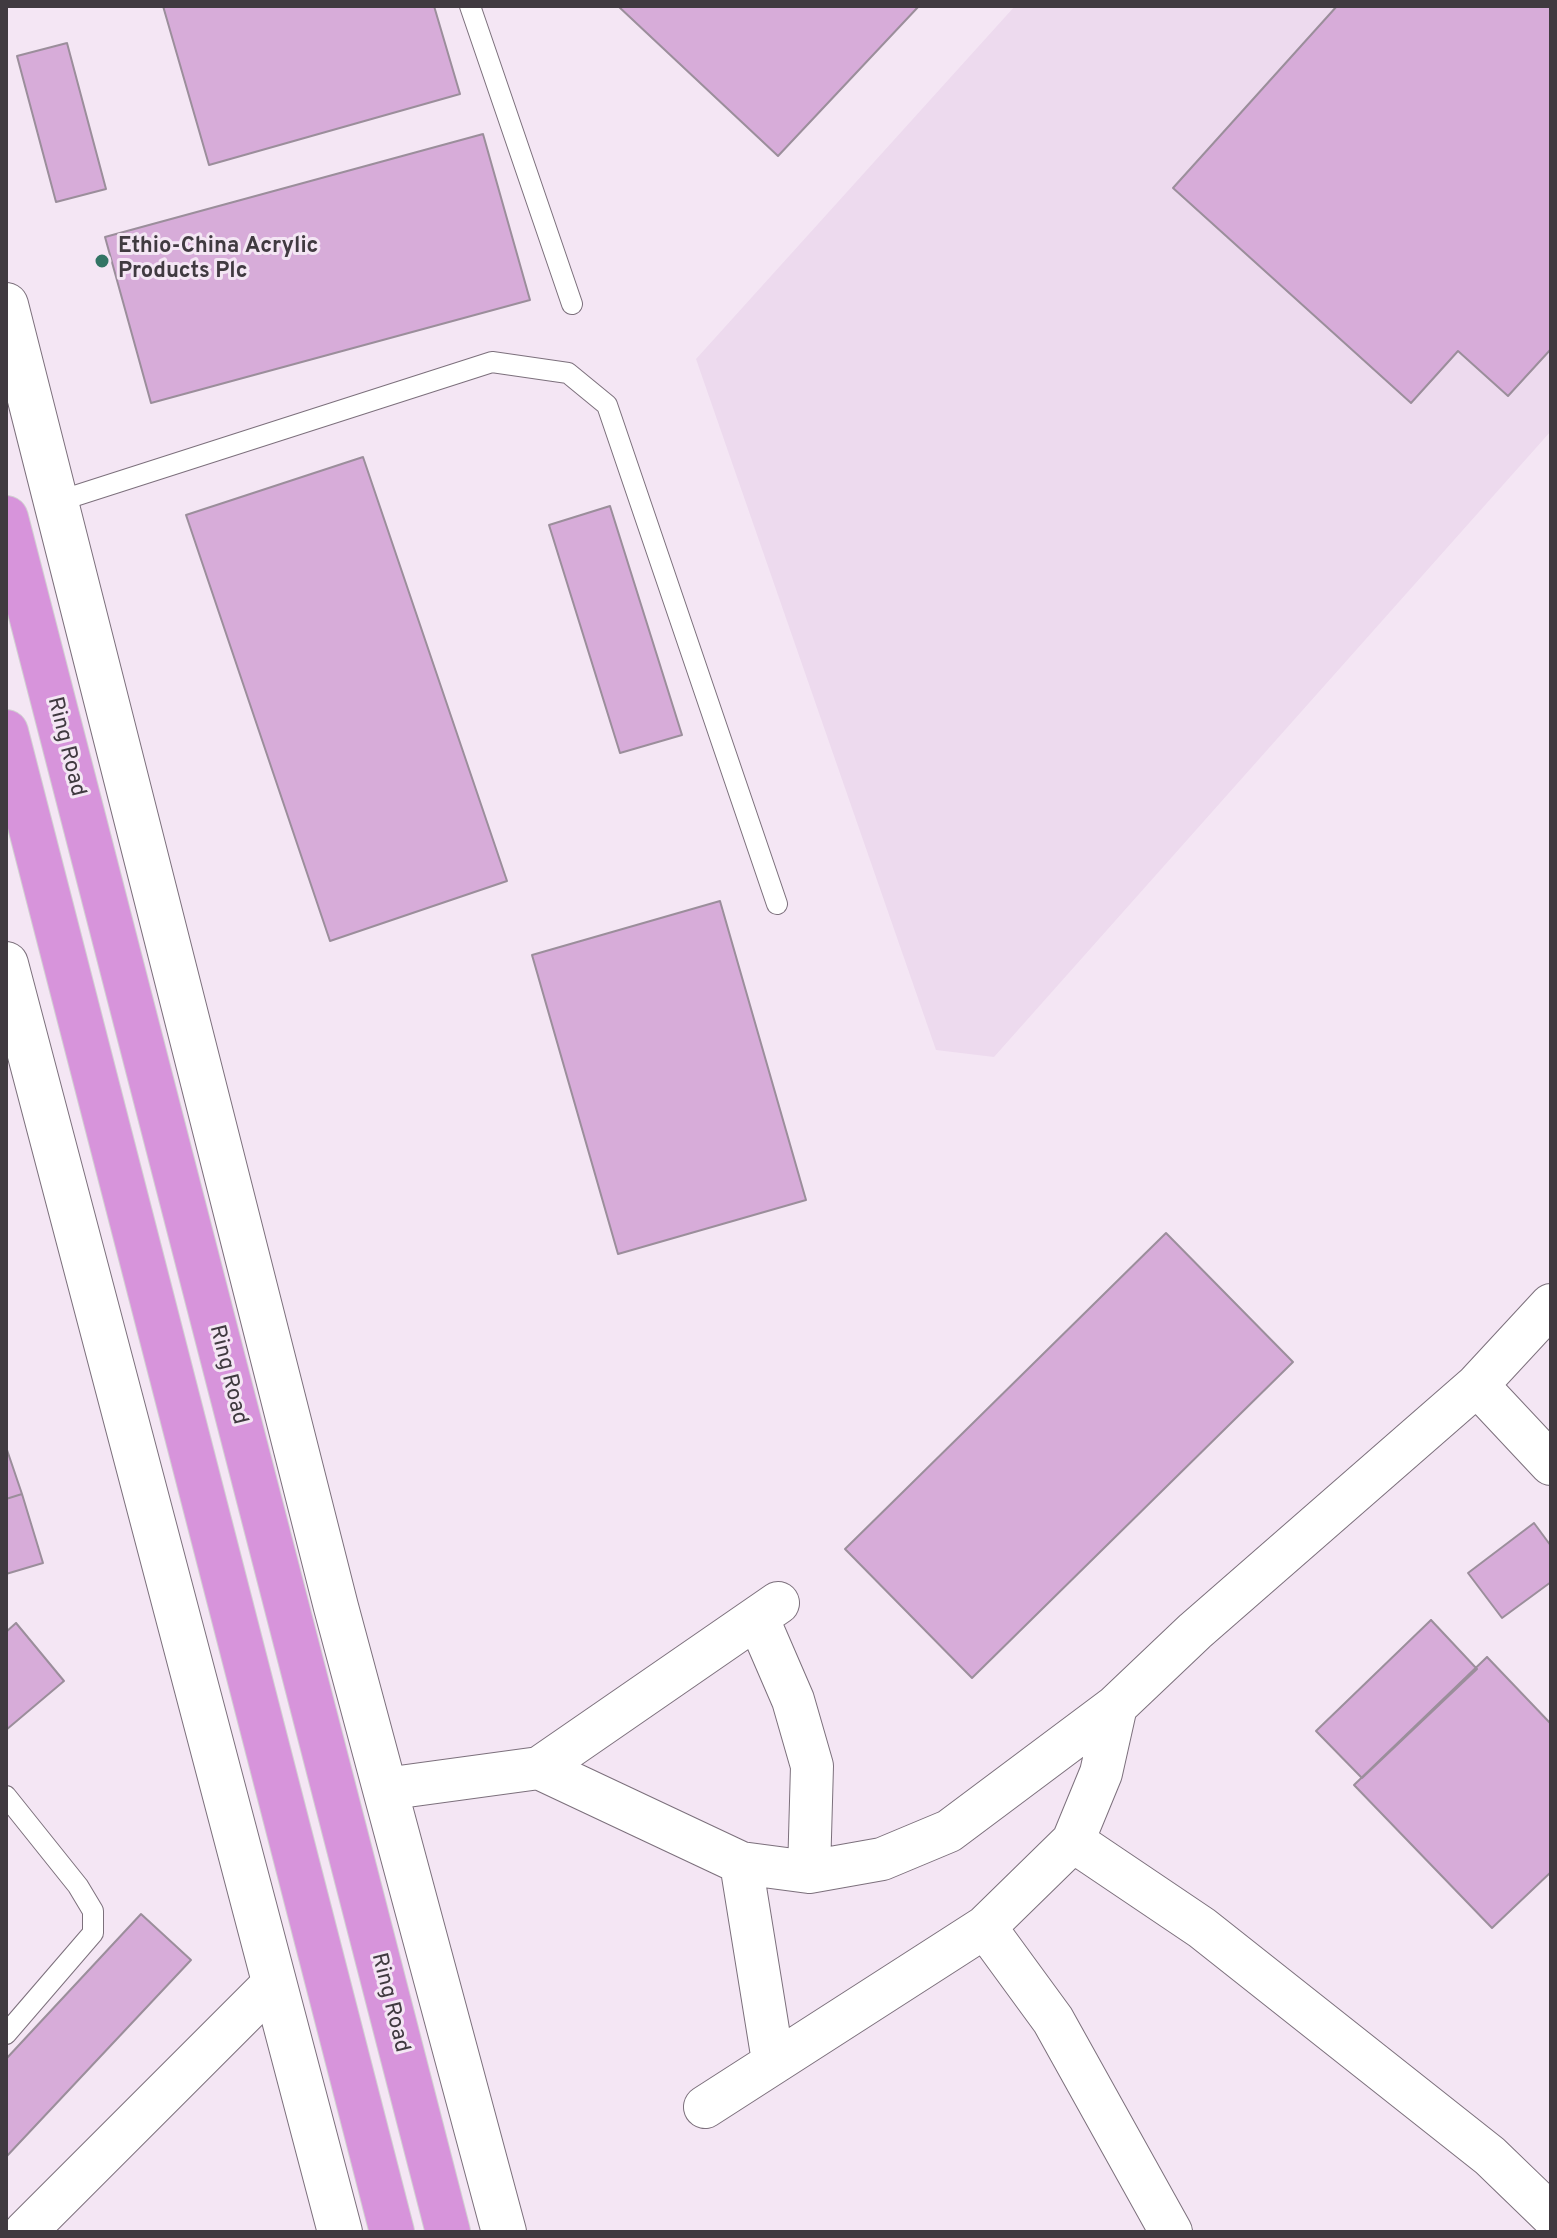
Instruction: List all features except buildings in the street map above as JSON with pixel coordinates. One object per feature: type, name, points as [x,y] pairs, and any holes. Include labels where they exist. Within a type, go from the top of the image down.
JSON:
[{"type":"highway","name":"Ring Road","points":[[6,518],[448,2232]]},
{"type":"highway","points":[[6,732],[392,2232]]},
{"type":"street","points":[[6,305],[385,1789],[504,2232]]},
{"type":"street","points":[[6,964],[340,2232]]},
{"type":"street","points":[[539,1768],[741,1863],[809,1872],[882,1859],[949,1831],[1116,1706],[1195,1631],[1477,1385],[1551,1305]]},
{"type":"street","points":[[1477,1385],[1551,1464]]},
{"type":"street","points":[[385,1789],[539,1768],[768,1611],[812,1766],[809,1872]]},
{"type":"street","points":[[705,2107],[985,1927],[1073,1841],[1101,1773],[1116,1706]]},
{"type":"street","points":[[1073,1841],[1202,1928],[1490,2156],[1551,2215]]},
{"type":"street","points":[[741,1863],[773,2061]]},
{"type":"street","points":[[985,1927],[1053,2020],[1171,2232]]},
{"type":"street","points":[[25,2232],[273,1984]]},
{"type":"lane","points":[[470,6],[572,304]]},
{"type":"lane","points":[[56,502],[492,362],[568,373],[607,405],[777,904]]},
{"type":"lane","points":[[6,1796],[78,1886],[93,1911],[93,1933],[6,2034]]},
{"type":"shaded area","points":[[1015,6],[1551,6],[1551,431],[994,1057],[936,1050],[696,359]]},
{"type":"place","name":"Ethio-China Acrylic Products Plc","points":[[102,261]]}]
